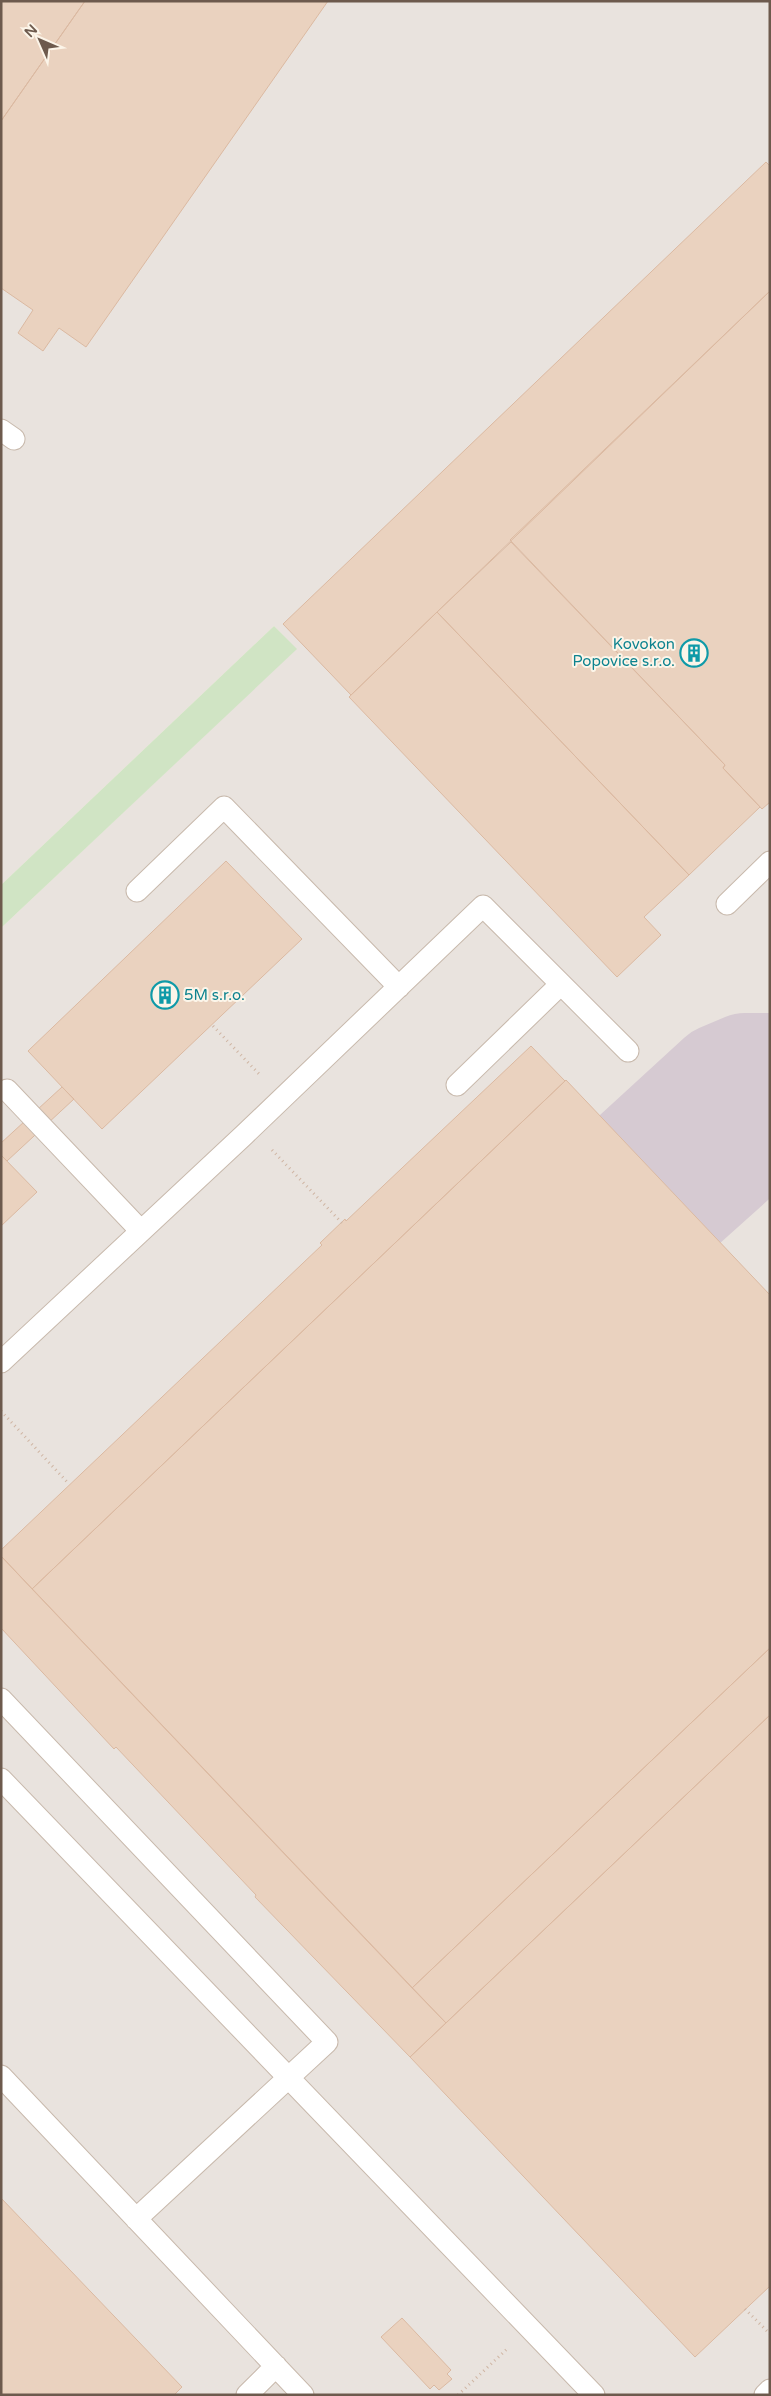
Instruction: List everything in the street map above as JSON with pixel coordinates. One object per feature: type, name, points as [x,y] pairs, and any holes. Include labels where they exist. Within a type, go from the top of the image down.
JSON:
[{"type":"lane","points":[[137,891],[224,807],[399,987]]},
{"type":"lane","points":[[726,904],[770,862]]},
{"type":"lane","points":[[1,1362],[483,906],[628,1052]]},
{"type":"lane","points":[[458,1085],[561,984]]},
{"type":"lane","points":[[7,1090],[141,1231]]},
{"type":"lane","points":[[1,1699],[327,2042],[136,2219]]},
{"type":"lane","points":[[1,1779],[594,2395]]},
{"type":"lane","points":[[1,2076],[303,2395]]},
{"type":"lane","points":[[247,2395],[276,2366]]},
{"type":"lane","points":[[765,2395],[770,2390]]},
{"type":"path","points":[[213,1026],[267,1082],[265,1114],[268,1145],[342,1223]]},
{"type":"path","points":[[1,1411],[68,1484]]},
{"type":"path","points":[[745,2309],[770,2334]]},
{"type":"path","points":[[458,2395],[530,2328]]},
{"type":"shaded area","points":[[1,1],[770,1],[770,2395],[1,2395],[1,928],[296,649],[274,626],[1,885]]},
{"type":"green space","points":[[274,626],[297,649],[1,928],[1,885]]},
{"type":"building","points":[[1,1],[85,1],[1,121]]},
{"type":"building","points":[[85,1],[328,1],[86,347],[59,328],[43,351],[18,333],[33,310],[1,288],[1,121]]},
{"type":"building","points":[[766,162],[770,166],[770,291],[351,695],[283,624]]},
{"type":"building","name":"Kovokon Popovice s.r.o.","points":[[770,291],[770,802],[762,809],[723,768],[725,765],[510,540]]},
{"type":"building","points":[[511,542],[725,765],[723,768],[760,807],[689,875],[437,612]]},
{"type":"building","points":[[437,612],[689,875],[644,917],[661,935],[617,977],[349,697]]},
{"type":"building","name":"5M s.r.o.","points":[[226,861],[302,939],[102,1129],[28,1051]]},
{"type":"building","points":[[531,1046],[565,1081],[32,1589],[1,1556],[1,1550],[322,1245],[320,1243],[345,1219],[346,1221]]},
{"type":"building","points":[[566,1080],[770,1295],[770,1648],[412,1988],[32,1589]]},
{"type":"building","points":[[62,1087],[74,1099],[7,1161],[1,1155],[1,1143]]},
{"type":"building","points":[[1,1155],[37,1192],[1,1226]]},
{"type":"building","points":[[1,1556],[446,2023],[410,2057],[255,1897],[256,1895],[116,1747],[114,1749],[1,1628]]},
{"type":"building","points":[[770,1648],[770,1715],[446,2023],[412,1988]]},
{"type":"building","points":[[770,1715],[770,2286],[695,2357],[410,2057]]},
{"type":"building","points":[[1,2198],[182,2387],[174,2395],[1,2395]]},
{"type":"building","points":[[402,2318],[451,2370],[447,2374],[452,2379],[439,2390],[434,2385],[430,2389],[381,2337]]},
{"type":"taxiway","points":[[635,1152],[719,1075],[745,1064],[770,1064]]},
{"type":"taxiway","points":[[685,1206],[753,1145],[770,1135]]},
{"type":"place","name":"Kovokon Popovice s.r.o.","points":[[694,653]]},
{"type":"place","name":"5M s.r.o.","points":[[165,995]]}]
